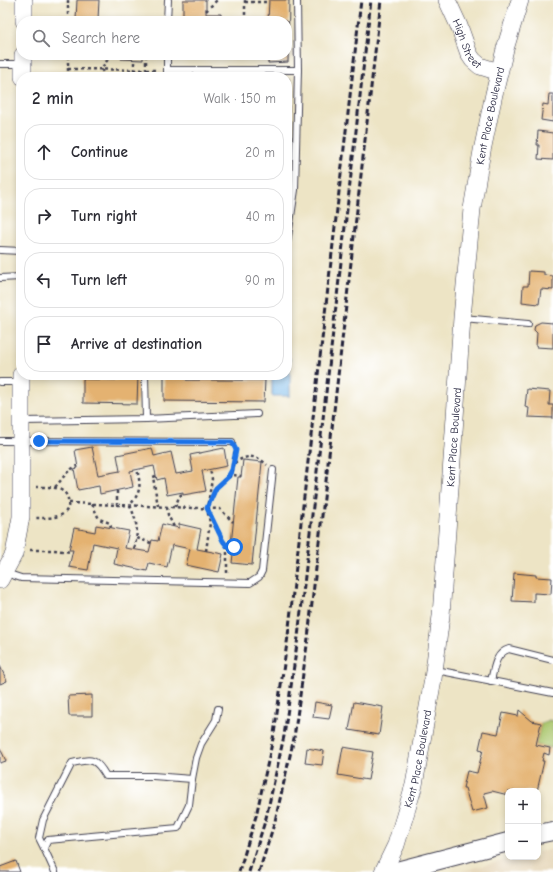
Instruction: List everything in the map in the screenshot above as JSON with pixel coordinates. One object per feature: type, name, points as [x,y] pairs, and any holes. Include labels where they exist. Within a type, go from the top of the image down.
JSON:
[{"type":"main road","points":[[541,833],[553,831]]},
{"type":"main road","points":[[392,872],[505,843]]},
{"type":"street","points":[[24,0],[24,16]]},
{"type":"street","name":"High Street","points":[[447,0],[459,26],[469,54],[473,60],[480,66],[499,72]]},
{"type":"street","name":"Kent Place Boulevard","points":[[383,872],[396,845],[414,785],[424,737],[435,670],[441,616],[462,318],[472,209],[482,151],[499,72],[520,0]]},
{"type":"street","points":[[2,576],[16,547],[21,517],[21,380]]},
{"type":"lane","points":[[167,16],[168,0]]},
{"type":"lane","points":[[292,210],[295,190],[298,70],[297,0]]},
{"type":"lane","points":[[167,60],[167,70],[298,70]]},
{"type":"lane","points":[[0,64],[23,65]]},
{"type":"lane","points":[[0,250],[16,251]]},
{"type":"lane","points":[[0,278],[16,277]]},
{"type":"lane","points":[[462,318],[528,324]]},
{"type":"lane","points":[[0,382],[16,380]]},
{"type":"lane","points":[[146,380],[146,419]]},
{"type":"lane","points":[[21,421],[146,419],[257,414]]},
{"type":"lane","points":[[0,441],[232,442]]},
{"type":"lane","points":[[2,576],[21,578],[250,583],[260,577],[262,571],[273,470]]},
{"type":"lane","points":[[490,680],[498,656],[504,650],[509,649],[553,660]]},
{"type":"lane","points":[[435,670],[553,693]]},
{"type":"lane","points":[[44,848],[48,840],[178,828],[189,805],[196,758],[201,744],[216,720],[218,709]]},
{"type":"lane","points":[[55,872],[39,838],[43,820],[72,763],[88,760],[99,764],[106,776],[154,776],[192,779]]},
{"type":"path","points":[[68,0],[68,16]]},
{"type":"path","points":[[206,11],[217,0]]},
{"type":"path","points":[[245,16],[245,1],[268,2]]},
{"type":"path","points":[[68,60],[68,69],[167,70]]},
{"type":"path","points":[[101,69],[107,60]]},
{"type":"path","points":[[134,60],[134,69]]},
{"type":"path","points":[[146,60],[146,70]]},
{"type":"path","points":[[228,477],[234,463],[236,450],[232,442]]},
{"type":"path","points":[[234,463],[241,459],[257,457],[273,470]]},
{"type":"path","points":[[56,487],[68,471],[73,467],[78,466]]},
{"type":"path","points":[[130,505],[140,489],[137,469]]},
{"type":"path","points":[[206,550],[210,523],[207,508],[212,479],[210,469]]},
{"type":"path","points":[[207,508],[216,488],[228,477],[233,475],[241,476]]},
{"type":"path","points":[[156,476],[153,477],[158,506]]},
{"type":"path","points":[[21,487],[56,487],[67,495],[69,503],[68,509],[64,514],[56,517],[21,517]]},
{"type":"path","points":[[117,491],[117,505]]},
{"type":"path","points":[[175,507],[181,495],[180,492]]},
{"type":"path","points":[[69,503],[220,509],[233,522]]},
{"type":"path","points":[[92,504],[99,519],[110,523],[111,528]]},
{"type":"path","points":[[130,505],[136,519],[137,529],[137,538],[134,549]]},
{"type":"path","points":[[166,507],[174,527]]},
{"type":"path","points":[[207,508],[223,541],[227,546],[227,582]]},
{"type":"path","points":[[137,538],[151,542]]},
{"type":"path","points":[[227,546],[234,547]]},
{"type":"path","points":[[16,547],[32,551],[54,550],[72,552]]},
{"type":"shaded area","points":[[553,849],[553,872],[458,872],[506,860],[541,860],[541,851]]},
{"type":"green space","points":[[547,720],[553,721],[553,748],[536,745],[541,723],[546,722]]},
{"type":"water","points":[[272,380],[290,380],[290,396],[272,396]]},
{"type":"building","points":[[77,0],[99,0],[98,16],[76,16]]},
{"type":"building","points":[[183,0],[206,0],[206,14],[221,14],[221,16],[183,16]]},
{"type":"building","points":[[269,0],[289,0],[289,16],[268,16]]},
{"type":"building","points":[[268,60],[288,60],[288,62],[268,63]]},
{"type":"building","points":[[549,94],[553,94],[553,122],[541,120],[543,104],[548,105]]},
{"type":"building","points":[[538,131],[553,133],[553,160],[538,159]]},
{"type":"building","points":[[529,271],[544,272],[544,275],[553,276],[553,290],[541,289],[539,304],[522,302],[523,286],[528,286]]},
{"type":"building","points":[[541,322],[553,323],[553,348],[536,347],[537,333],[534,330],[535,325]]},
{"type":"building","points":[[83,380],[138,380],[137,404],[83,403]]},
{"type":"building","points":[[164,380],[265,380],[264,402],[164,401]]},
{"type":"building","points":[[527,389],[550,391],[549,405],[553,405],[553,418],[528,417],[529,408],[525,407]]},
{"type":"building","points":[[92,447],[98,475],[120,471],[117,455],[152,448],[154,456],[171,452],[176,474],[193,471],[190,455],[224,448],[227,466],[202,471],[206,491],[183,495],[183,492],[167,495],[164,478],[157,480],[154,466],[130,471],[133,487],[100,494],[99,486],[78,490],[74,469],[78,468],[75,450]]},
{"type":"building","points":[[243,460],[262,462],[252,565],[232,563],[234,545],[231,545],[238,477],[241,477]]},
{"type":"building","points":[[162,524],[179,528],[179,524],[201,529],[197,549],[223,554],[219,572],[186,565],[190,549],[172,545],[167,567],[149,563],[147,571],[114,564],[117,548],[93,543],[88,570],[69,567],[73,550],[69,550],[74,528],[95,532],[96,525],[129,531],[125,548],[149,552],[152,540],[158,541]]},
{"type":"building","points":[[514,573],[552,578],[551,594],[534,593],[534,602],[512,601]]},
{"type":"building","points":[[0,666],[7,681],[0,684]]},
{"type":"building","points":[[92,695],[92,716],[69,716],[68,696]]},
{"type":"building","points":[[315,702],[332,705],[329,719],[313,717]]},
{"type":"building","points":[[354,702],[383,707],[379,735],[349,730]]},
{"type":"building","points":[[519,710],[532,721],[541,723],[536,745],[550,748],[549,755],[544,753],[542,761],[544,761],[538,788],[505,788],[505,794],[492,791],[484,793],[488,808],[472,812],[465,788],[463,788],[467,771],[477,773],[483,750],[479,749],[483,731],[498,734],[503,713],[518,716]]},
{"type":"building","points":[[343,747],[373,752],[368,780],[338,775]]},
{"type":"building","points":[[0,748],[6,761],[0,763]]},
{"type":"building","points":[[307,748],[324,751],[322,765],[305,763]]},
{"type":"building","points":[[16,861],[20,872],[0,872],[0,867]]},
{"type":"railway","points":[[239,872],[256,816],[274,734],[288,636],[361,0]]},
{"type":"railway","points":[[249,872],[266,818],[284,736],[298,637],[371,0]]},
{"type":"railway","points":[[259,872],[275,821],[294,738],[308,638],[381,0]]},
{"type":"route","points":[[39,441],[232,442],[236,450],[232,470],[228,477],[216,488],[207,508],[223,541],[227,546],[234,547]]}]
